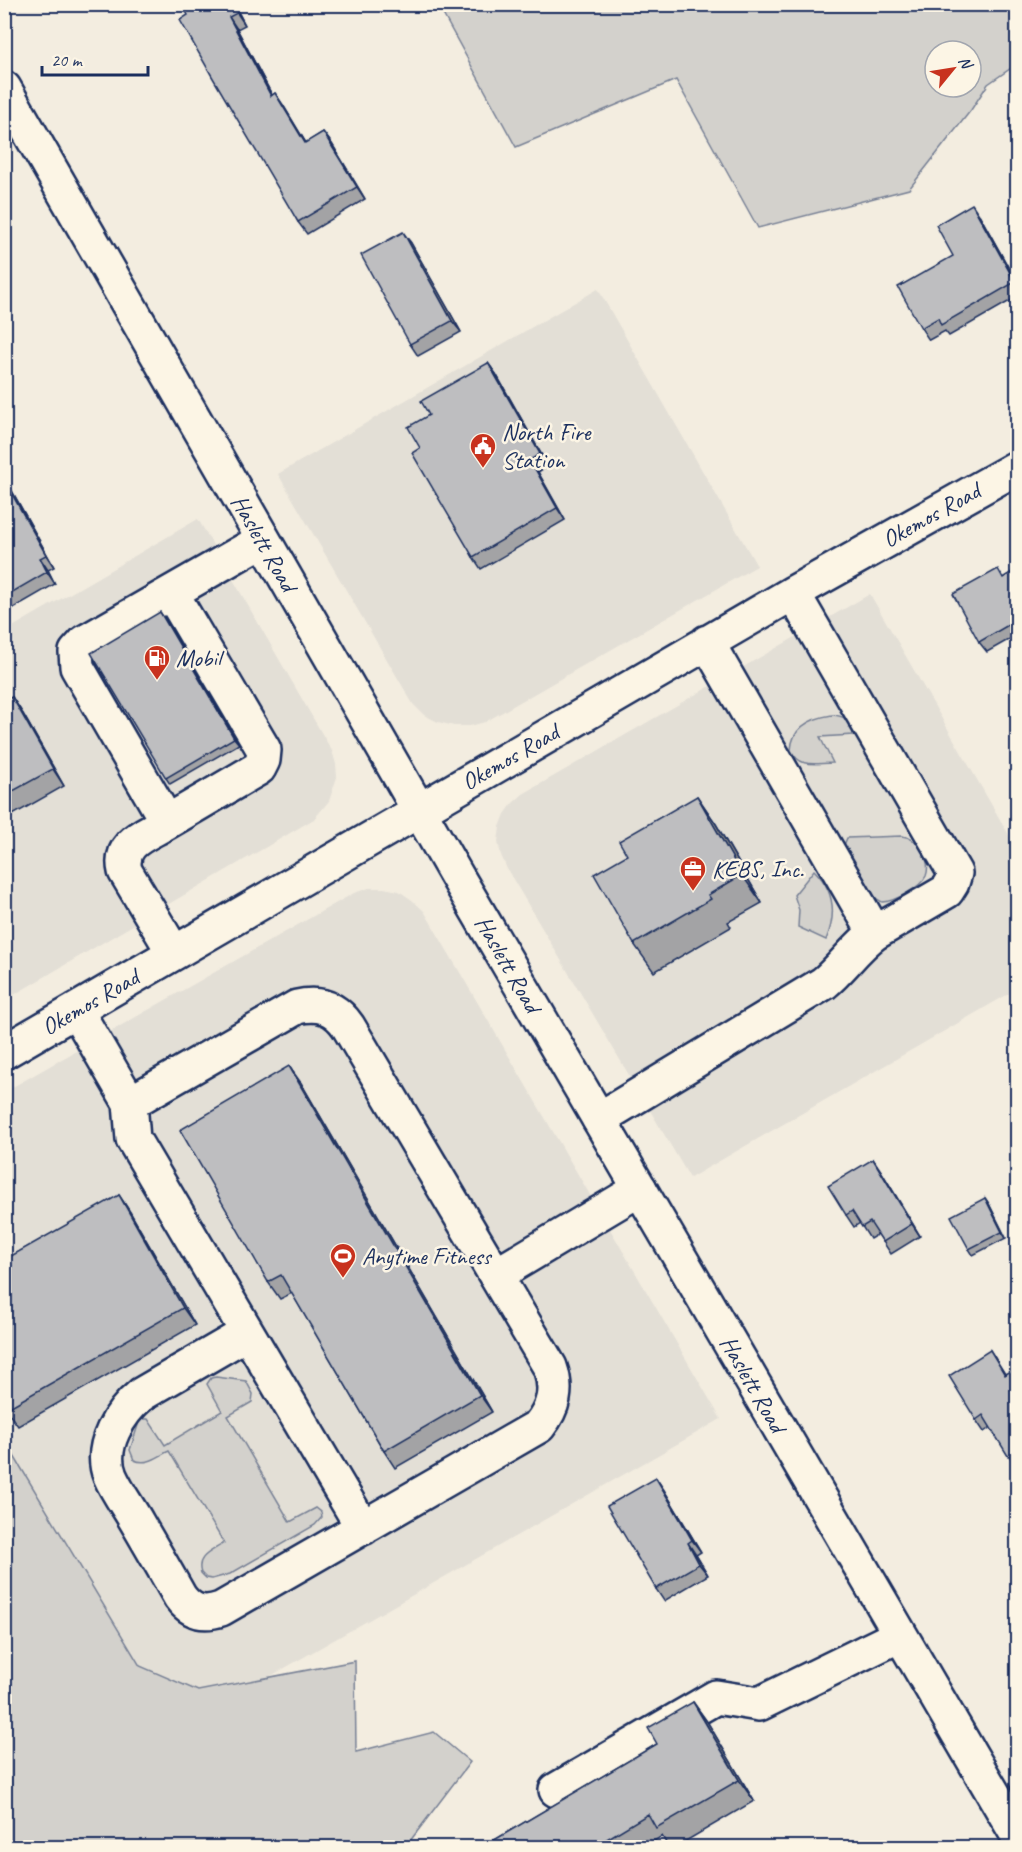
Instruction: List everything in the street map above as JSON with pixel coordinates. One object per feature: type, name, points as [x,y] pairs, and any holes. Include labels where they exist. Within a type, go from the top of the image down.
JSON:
[{"type":"main road","name":"Haslett Road","points":[[4,88],[418,810],[1017,1836]]},
{"type":"main road","name":"Okemos Road","points":[[4,1052],[707,642],[1017,467]]},
{"type":"main road","points":[[167,822],[145,762],[112,708],[77,667],[76,652],[85,642],[263,540]]},
{"type":"main road","points":[[598,1119],[824,983],[840,969],[862,942],[947,891],[952,883],[955,873],[793,593]]},
{"type":"main road","points":[[172,594],[200,656],[232,710],[260,741],[264,750],[263,760],[258,768],[132,843],[124,854],[125,871],[174,953]]},
{"type":"main road","points":[[707,642],[875,933]]},
{"type":"main road","points":[[130,1103],[297,1007],[310,1004],[333,1009],[342,1016],[550,1367],[555,1389],[554,1401],[539,1426],[221,1609],[209,1613],[197,1612],[187,1606],[180,1597],[110,1474],[109,1445],[120,1417],[142,1394],[247,1333]]},
{"type":"main road","points":[[76,1010],[130,1103],[133,1139],[363,1528]]},
{"type":"main road","points":[[496,1275],[640,1189]]},
{"type":"main road","points":[[556,1790],[716,1697],[759,1704],[900,1635]]},
{"type":"shaded area","points":[[438,5],[1017,5],[1017,64],[988,84],[983,92],[983,39],[923,39],[923,99],[978,99],[909,189],[758,228],[676,80],[516,147]]},
{"type":"shaded area","points":[[598,289],[757,566],[485,722],[470,726],[454,726],[438,722],[424,715],[413,704],[278,474]]},
{"type":"shaded area","points":[[198,519],[332,751],[337,777],[329,801],[314,819],[5,1000],[4,632]]},
{"type":"shaded area","points":[[870,594],[1017,849],[1017,989],[690,1178],[507,869],[498,842],[500,827],[505,814],[523,794]]},
{"type":"shaded area","points":[[832,715],[841,716],[850,722],[853,735],[820,737],[833,763],[809,764],[799,760],[791,750],[795,735],[811,721]]},
{"type":"shaded area","points":[[902,836],[913,840],[922,850],[927,863],[926,876],[919,885],[907,893],[882,902],[870,895],[844,845],[847,838]]},
{"type":"shaded area","points":[[814,870],[826,886],[832,903],[832,921],[826,940],[798,927],[799,910],[794,895]]},
{"type":"shaded area","points":[[369,888],[399,891],[424,911],[721,1419],[127,1758],[5,1543],[4,1092],[354,893]]},
{"type":"shaded area","points":[[211,1378],[246,1381],[253,1394],[252,1402],[228,1416],[290,1522],[316,1508],[321,1512],[322,1517],[315,1525],[230,1574],[212,1579],[206,1578],[201,1573],[201,1562],[206,1555],[224,1543],[169,1451],[153,1460],[139,1462],[134,1460],[130,1450],[141,1419],[148,1419],[165,1445],[222,1411],[207,1384]]},
{"type":"shaded area","points":[[5,1441],[140,1666],[198,1691],[355,1661],[356,1752],[434,1732],[470,1762],[410,1841],[412,1847],[5,1847]]},
{"type":"building","points":[[182,4],[232,4],[237,13],[229,17],[271,96],[275,93],[305,143],[323,132],[357,187],[298,222],[180,20],[188,15]]},
{"type":"building","points":[[972,204],[1015,282],[941,325],[938,318],[921,328],[898,287],[953,256],[936,225]]},
{"type":"building","points":[[403,232],[452,321],[410,344],[361,255]]},
{"type":"building","name":"North Fire Station","points":[[488,363],[540,454],[530,460],[557,508],[473,557],[412,453],[420,448],[408,427],[429,415],[421,401]]},
{"type":"building","points":[[4,480],[46,555],[40,558],[47,572],[4,597]]},
{"type":"building","points":[[998,569],[1003,578],[1017,569],[1017,620],[979,642],[953,594]]},
{"type":"building","name":"Mobil","points":[[160,612],[234,738],[166,778],[91,653]]},
{"type":"building","points":[[12,697],[53,769],[4,796],[4,701]]},
{"type":"building","name":"KEBS, Inc.","points":[[697,796],[742,875],[708,895],[711,899],[634,944],[594,874],[627,855],[619,841]]},
{"type":"building","points":[[289,1066],[480,1395],[384,1451],[281,1275],[268,1282],[180,1130]]},
{"type":"building","points":[[873,1159],[912,1224],[883,1242],[870,1222],[862,1227],[852,1211],[846,1215],[828,1186]]},
{"type":"building","points":[[119,1195],[183,1308],[6,1409],[4,1407],[4,1260]]},
{"type":"building","points":[[985,1198],[1002,1232],[969,1249],[951,1216]]},
{"type":"building","points":[[990,1350],[1005,1375],[1017,1367],[1017,1461],[1013,1454],[1008,1456],[983,1415],[976,1420],[949,1376]]},
{"type":"building","points":[[656,1478],[692,1540],[688,1543],[699,1564],[656,1589],[607,1506]]},
{"type":"building","points":[[693,1702],[739,1780],[656,1828],[648,1814],[592,1848],[481,1848],[657,1744],[648,1728]]},
{"type":"place","name":"North Fire Station","points":[[483,469]]},
{"type":"place","name":"Mobil","points":[[157,681]]},
{"type":"place","name":"KEBS, Inc.","points":[[693,892]]},
{"type":"place","name":"Anytime Fitness","points":[[343,1279]]}]
